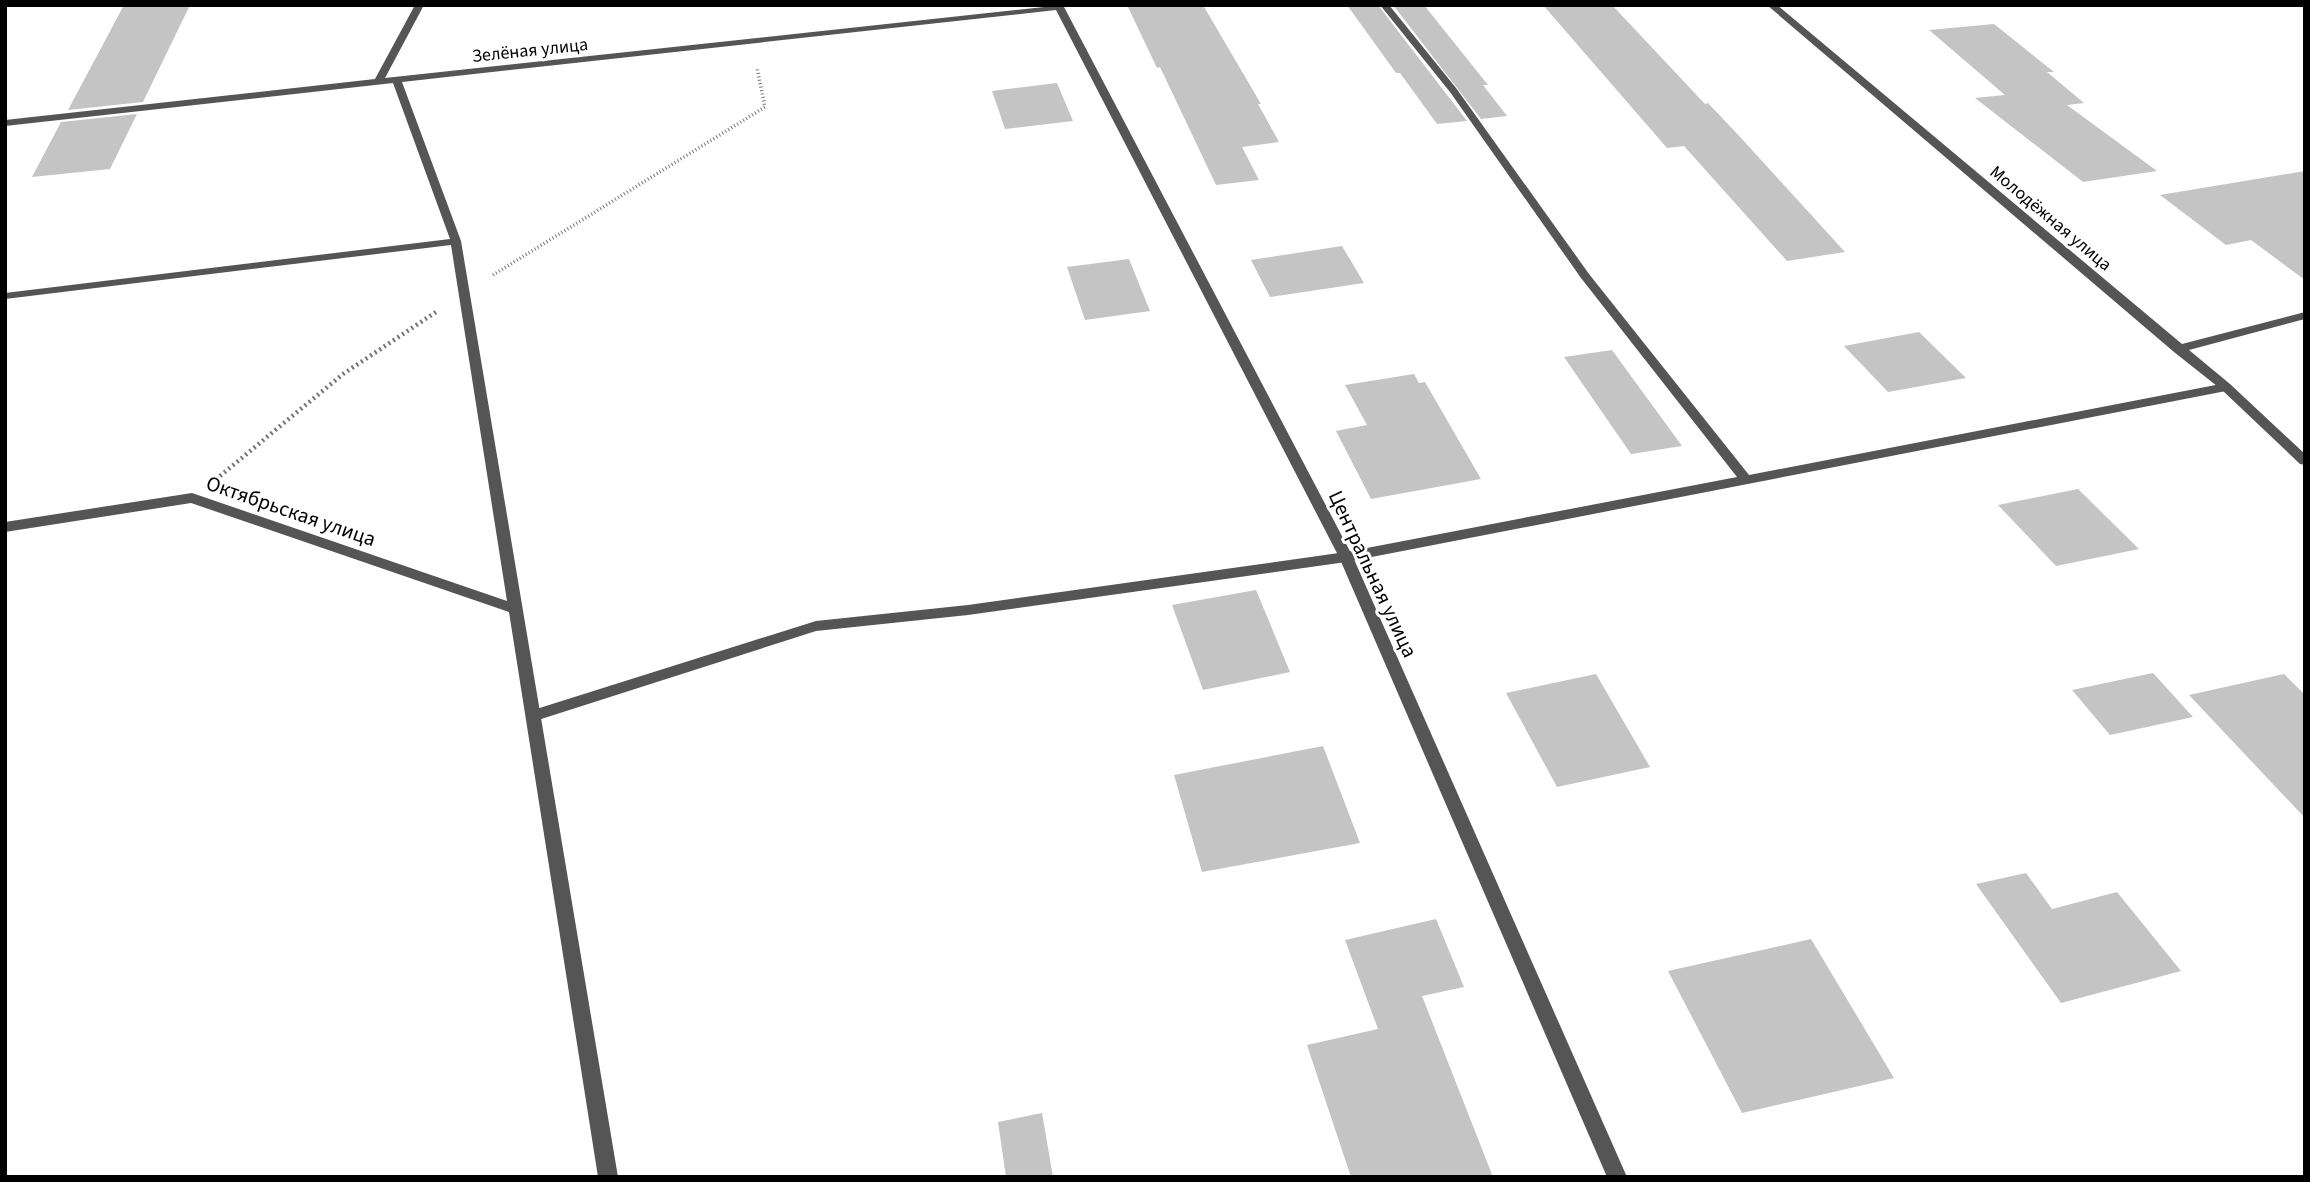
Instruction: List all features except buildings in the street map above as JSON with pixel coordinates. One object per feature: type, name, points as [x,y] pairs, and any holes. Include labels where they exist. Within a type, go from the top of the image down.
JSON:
[{"type":"street","points":[[378,83],[420,5]]},
{"type":"street","points":[[1384,5],[1453,90],[1585,275],[1746,480]]},
{"type":"street","name":"Молодёжная улица","points":[[1771,5],[2226,387],[2305,461]]},
{"type":"street","name":"Зелёная улица","points":[[5,123],[1058,6]]},
{"type":"street","name":"Центральная улица","points":[[1058,6],[1346,557],[1617,1177]]},
{"type":"street","points":[[397,81],[456,241],[608,1177]]},
{"type":"street","points":[[5,296],[456,241]]},
{"type":"street","points":[[2178,349],[2305,315]]},
{"type":"street","points":[[535,715],[816,626],[968,610],[1346,557],[2226,387]]},
{"type":"street","name":"Октябрьская улица","points":[[5,527],[192,498],[516,609]]}]
